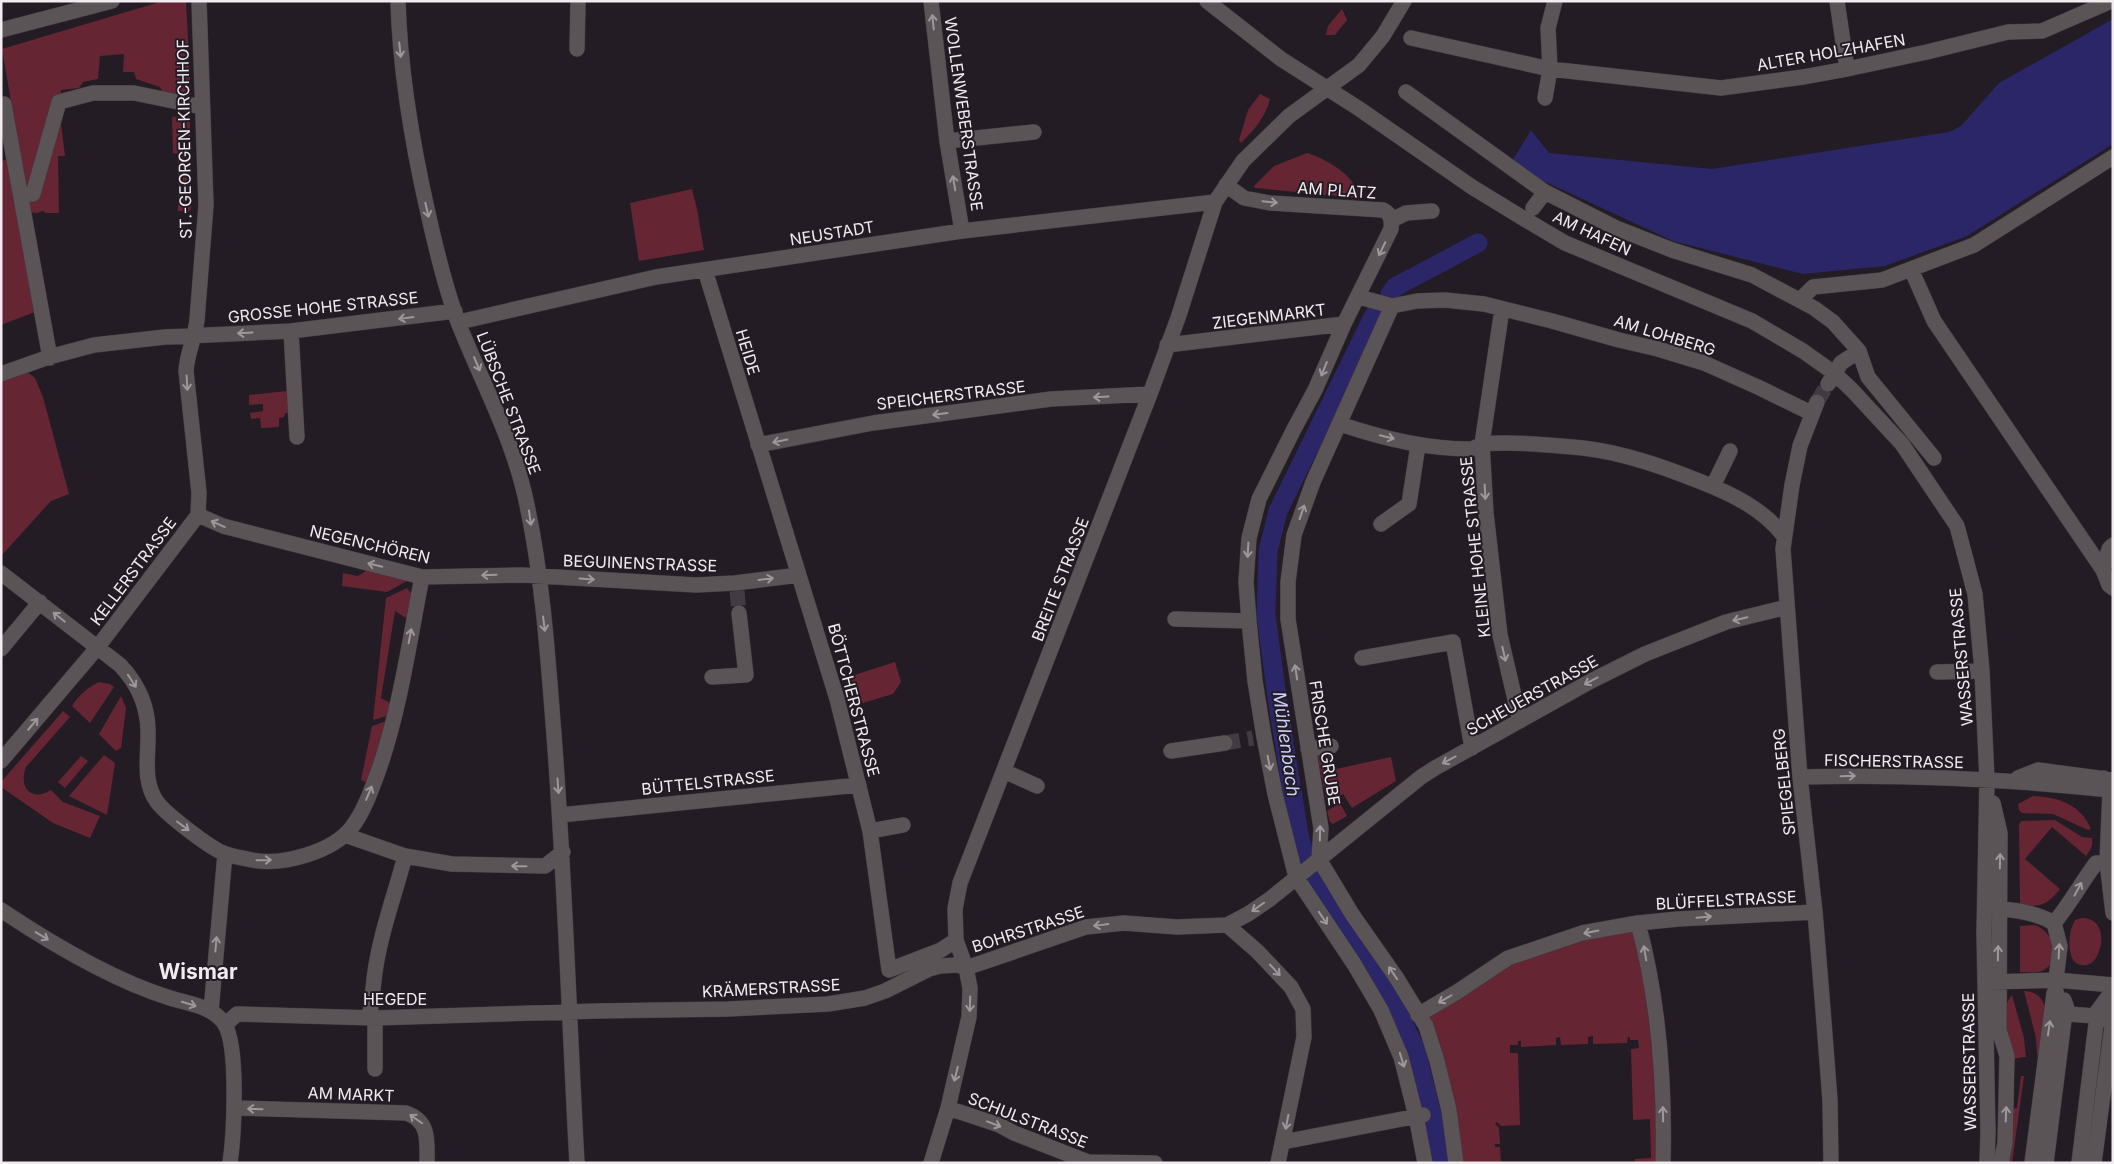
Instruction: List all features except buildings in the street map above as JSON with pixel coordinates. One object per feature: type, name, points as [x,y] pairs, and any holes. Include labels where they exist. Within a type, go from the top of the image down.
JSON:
[{"type":"street","points":[[1,30],[112,1]]},
{"type":"street","name":"ST.-GEORGEN-KIRCHHOF","points":[[198,515],[199,493],[186,371],[187,355],[195,336],[206,205],[199,1]]},
{"type":"street","name":"LÜBSCHE STRASSE","points":[[398,1],[402,68],[413,142],[435,242],[457,316],[514,453],[528,507],[548,650],[563,852],[578,1163]]},
{"type":"street","points":[[577,49],[578,1]]},
{"type":"street","name":"WOLLENWEBERSTRASSE","points":[[931,1],[947,141],[962,231]]},
{"type":"street","name":"AM HAFEN","points":[[1207,1],[1281,59],[1366,114],[1472,187],[1566,243],[1752,321],[1803,351],[1831,379],[1852,390]]},
{"type":"street","name":"BREITE STRASSE","points":[[932,1163],[948,1108],[969,1017],[970,988],[966,968],[956,940],[955,909],[960,883],[1150,394],[1178,318],[1215,202],[1243,161],[1276,129],[1297,109],[1364,60],[1384,36],[1404,1]]},
{"type":"street","points":[[1545,98],[1550,69],[1549,25],[1555,1]]},
{"type":"street","points":[[1837,1],[1847,68]]},
{"type":"street","name":"ALTER HOLZHAFEN","points":[[1411,38],[1550,69],[1721,88],[1847,68],[1928,52],[2008,32],[2042,31],[2111,1]]},
{"type":"street","name":"AM HAFEN","points":[[1406,92],[1431,106],[1545,192],[1616,228],[1672,250],[1752,275],[1800,300],[1833,322],[1859,351]]},
{"type":"street","points":[[21,195],[33,194],[59,102],[93,93],[134,93],[202,107]]},
{"type":"street","points":[[4,104],[50,358]]},
{"type":"street","points":[[947,141],[1034,132]]},
{"type":"street","points":[[1800,300],[1813,287],[1882,280],[1974,245],[2113,157]]},
{"type":"street","name":"AM PLATZ","points":[[1226,185],[1244,198],[1270,203],[1382,210],[1387,212],[1392,220],[1391,229],[1364,294]]},
{"type":"street","points":[[1533,208],[1545,192]]},
{"type":"street","name":"NEUSTADT","points":[[457,316],[656,278],[962,231],[1215,202]]},
{"type":"street","points":[[1392,220],[1406,213],[1432,211]]},
{"type":"street","points":[[1911,269],[1934,321],[2103,570],[2109,585],[2113,588]]},
{"type":"street","name":"HEIDE","points":[[705,270],[758,445]]},
{"type":"street","points":[[1364,294],[1391,310]]},
{"type":"street","name":"ZIEGENMARKT","points":[[1167,345],[1344,324],[1364,294]]},
{"type":"street","name":"AM LOHBERG","points":[[1391,310],[1418,301],[1444,300],[1484,304],[1597,332],[1704,363],[1760,388],[1814,408]]},
{"type":"street","name":"KLEINE HOHE STRASSE","points":[[1502,309],[1482,444],[1490,550],[1500,635],[1520,721]]},
{"type":"street","name":"FRISCHE GRUBE","points":[[1319,860],[1321,828],[1288,619],[1288,582],[1294,535],[1313,482],[1391,310]]},
{"type":"street","name":"GROSSE HOHE STRASSE","points":[[1,374],[94,344],[139,339],[291,331],[457,316]]},
{"type":"street","points":[[1344,324],[1315,390],[1259,499],[1249,538],[1246,582],[1258,737],[1296,877],[1354,964],[1381,1010],[1401,1057],[1420,1115],[1424,1163]]},
{"type":"street","points":[[291,331],[297,437]]},
{"type":"street","points":[[1831,379],[1841,363],[1859,351],[1868,377],[1934,458]]},
{"type":"street","name":"WASSERSTRASSE","points":[[1852,390],[1902,444],[1957,526],[1975,594],[1982,671],[1987,780],[1992,982],[1987,1163]]},
{"type":"street","name":"SPEICHERSTRASSE","points":[[758,445],[891,420],[1051,399],[1150,394]]},
{"type":"street","name":"SPIEGELBERG","points":[[1814,408],[1800,446],[1784,536],[1787,606],[1800,777],[1815,912],[1830,1100],[1832,1163]]},
{"type":"street","points":[[1340,424],[1418,445],[1472,449],[1482,444],[1584,448],[1644,460],[1713,486],[1754,507],[1772,520],[1784,536]]},
{"type":"street","name":"BÖTTCHERSTRASSE","points":[[758,445],[837,699],[859,785],[870,831],[889,970],[941,950],[956,940]]},
{"type":"street","points":[[1381,524],[1409,504],[1418,445]]},
{"type":"street","points":[[1713,486],[1730,451]]},
{"type":"street","name":"NEGENCHÖREN","points":[[198,515],[223,526],[422,577],[538,576]]},
{"type":"street","name":"KELLERSTRASSE","points":[[1,762],[97,648],[198,515]]},
{"type":"street","points":[[2103,570],[2109,549],[2113,544]]},
{"type":"street","points":[[1,573],[120,665],[129,675],[143,697],[148,729],[147,776],[151,790],[158,803],[180,823],[225,854],[261,862],[304,856],[322,850],[345,835],[358,818],[371,792],[388,743],[422,577]]},
{"type":"street","name":"BEGUINENSTRASSE","points":[[538,576],[736,587],[799,575]]},
{"type":"street","points":[[1,649],[40,602]]},
{"type":"street","name":"SCHEUERSTRASSE","points":[[1319,860],[1421,777],[1520,721],[1645,654],[1726,622],[1787,606]]},
{"type":"street","points":[[712,676],[746,675],[739,613]]},
{"type":"street","points":[[1175,619],[1249,621]]},
{"type":"street","points":[[1362,658],[1453,642],[1472,748]]},
{"type":"street","points":[[1937,672],[1982,671]]},
{"type":"street","points":[[1171,751],[1225,743]]},
{"type":"street","points":[[1308,749],[1331,746]]},
{"type":"street","points":[[2012,780],[2038,770],[2110,789]]},
{"type":"street","points":[[1004,771],[1038,786]]},
{"type":"street","name":"FISCHERSTRASSE","points":[[1800,777],[1857,776],[2012,780]]},
{"type":"street","name":"WASSERSTRASSE","points":[[1987,780],[2000,833],[1999,909],[1992,982],[1999,1030],[2007,1056],[2005,1143],[2001,1163]]},
{"type":"street","points":[[2012,780],[2030,790],[2110,789]]},
{"type":"street","name":"BÜTTELSTRASSE","points":[[560,815],[859,785]]},
{"type":"street","points":[[2110,789],[2107,862],[2113,914]]},
{"type":"street","points":[[870,831],[903,825]]},
{"type":"street","points":[[345,835],[405,856],[452,864],[545,866],[563,852]]},
{"type":"street","points":[[225,854],[217,1016],[230,1038],[235,1108],[234,1139],[230,1163]]},
{"type":"street","points":[[375,1069],[372,1018],[376,962],[405,856]]},
{"type":"street","points":[[1319,860],[1352,914],[1396,977],[1426,1026],[1449,1110],[1456,1163]]},
{"type":"street","name":"BOHRSTRASSE","points":[[966,968],[1086,927],[1124,923],[1176,928],[1227,925],[1248,914],[1319,860]]},
{"type":"street","points":[[2054,923],[2071,902],[2083,880],[2096,864],[2107,862]]},
{"type":"street","points":[[1999,909],[2042,916],[2054,923],[2060,946],[2032,1163]]},
{"type":"street","points":[[1,910],[52,941],[122,979],[217,1016]]},
{"type":"street","name":"BLÜFFELSTRASSE","points":[[1418,1015],[1508,958],[1582,934],[1638,923],[1721,915],[1815,912]]},
{"type":"street","points":[[1638,923],[1649,978],[1661,1060],[1663,1163]]},
{"type":"street","points":[[1227,925],[1257,951],[1291,987],[1303,1008],[1304,1037],[1278,1163]]},
{"type":"street","name":"KRÄMERSTRASSE","points":[[570,1013],[828,1004],[866,998],[885,991],[929,969],[940,966],[957,965],[966,968]]},
{"type":"street","points":[[1992,982],[2113,985]]},
{"type":"street","points":[[2055,984],[2069,1014],[2094,1016],[2113,990]]},
{"type":"street","points":[[2044,1160],[2064,1020],[2055,984]]},
{"type":"street","points":[[2080,1162],[2096,1024],[2113,1007]]},
{"type":"street","name":"HEGEDE","points":[[217,1016],[237,1014],[372,1018],[570,1013]]},
{"type":"street","points":[[2094,1163],[2113,1019]]},
{"type":"street","points":[[2046,1055],[2057,1077]]},
{"type":"street","points":[[2089,1081],[2107,1062]]},
{"type":"street","points":[[2040,1096],[2057,1077]]},
{"type":"street","points":[[2089,1081],[2102,1104]]},
{"type":"street","name":"AM MARKT","points":[[235,1108],[406,1113],[421,1121],[426,1129],[427,1163]]},
{"type":"street","name":"SCHULSTRASSE","points":[[948,1108],[999,1125],[1014,1133],[1088,1162],[1155,1163]]},
{"type":"street","points":[[1283,1142],[1420,1115]]},
{"type":"street","points":[[2036,1134],[2044,1160]]},
{"type":"street","points":[[2080,1162],[2097,1141]]},
{"type":"shaded area","points":[[163,1],[186,1],[191,98],[164,94],[160,87],[136,79],[134,72],[123,72],[124,54],[100,56],[98,79],[83,82],[79,88],[61,90],[60,115],[65,156],[58,156],[59,213],[30,212],[2,49]]},
{"type":"shaded area","points":[[1342,9],[1347,20],[1335,35],[1326,35],[1328,26]]},
{"type":"shaded area","points":[[2113,19],[2113,144],[1967,236],[1885,266],[1803,274],[1673,241],[1535,177],[1512,161],[1531,130],[1549,153],[1712,169],[1949,132],[1961,126],[1999,83]]},
{"type":"shaded area","points":[[1260,94],[1270,99],[1268,106],[1259,123],[1241,143],[1239,140],[1248,110]]},
{"type":"shaded area","points":[[190,116],[191,209],[190,211],[178,211],[178,154],[173,153],[172,117]]},
{"type":"shaded area","points":[[1307,153],[1323,159],[1340,170],[1353,183],[1360,198],[1255,188],[1254,186],[1274,166]]},
{"type":"shaded area","points":[[9,159],[35,312],[1,325],[1,161]]},
{"type":"shaded area","points":[[692,189],[704,250],[639,261],[630,203]]},
{"type":"shaded area","points":[[27,372],[35,378],[43,397],[69,494],[51,501],[2,555],[1,382]]},
{"type":"shaded area","points":[[287,391],[288,413],[285,413],[284,417],[279,418],[279,427],[261,428],[260,418],[251,419],[250,413],[263,411],[263,404],[249,405],[249,395]]},
{"type":"shaded area","points":[[372,567],[407,581],[387,592],[342,586],[343,573],[358,576]]},
{"type":"shaded area","points":[[407,588],[413,596],[409,620],[395,611],[381,698],[394,705],[390,715],[373,720],[386,598]]},
{"type":"shaded area","points":[[895,662],[901,682],[893,694],[853,706],[845,678]]},
{"type":"shaded area","points":[[99,682],[110,684],[114,687],[90,723],[72,706],[77,698]]},
{"type":"shaded area","points":[[121,696],[126,708],[121,748],[116,751],[99,734]]},
{"type":"shaded area","points":[[63,711],[70,717],[26,767],[24,775],[25,787],[33,794],[51,790],[63,802],[100,816],[90,838],[53,823],[1,787],[1,782]]},
{"type":"shaded area","points":[[389,720],[369,784],[361,780],[372,726]]},
{"type":"shaded area","points":[[1332,751],[1336,769],[1391,757],[1396,781],[1352,808],[1343,794],[1327,804],[1317,754]]},
{"type":"shaded area","points":[[104,755],[115,763],[107,815],[69,796]]},
{"type":"shaded area","points":[[81,756],[88,761],[65,788],[58,782]]},
{"type":"shaded area","points":[[2033,796],[2059,800],[2075,808],[2087,820],[2091,829],[2088,830],[2053,814],[2022,813],[2019,810],[2018,804]]},
{"type":"shaded area","points":[[1340,803],[1347,816],[1333,824],[1330,822],[1327,811]]},
{"type":"shaded area","points":[[2055,820],[2082,837],[2092,838],[2091,847],[2086,856],[2052,827],[2025,859],[2060,889],[2043,904],[2033,906],[2020,904],[2019,825],[2021,821]]},
{"type":"shaded area","points":[[2089,919],[2098,926],[2101,937],[2100,950],[2097,956],[2087,965],[2075,962],[2071,955],[2069,942],[2071,928],[2075,920]]},
{"type":"shaded area","points":[[1638,923],[1649,978],[1663,1163],[1635,1163],[1635,1159],[1651,1158],[1650,1119],[1633,1120],[1631,1049],[1639,1048],[1638,1040],[1630,1040],[1630,1037],[1628,1037],[1627,1043],[1593,1044],[1593,1036],[1588,1037],[1588,1044],[1561,1045],[1560,1037],[1556,1038],[1556,1045],[1521,1047],[1521,1041],[1518,1041],[1518,1045],[1510,1045],[1510,1053],[1518,1053],[1520,1125],[1501,1126],[1497,1122],[1495,1124],[1499,1128],[1500,1144],[1495,1144],[1495,1147],[1500,1147],[1501,1163],[1456,1163],[1418,1015],[1508,958]]},
{"type":"shaded area","points":[[2035,925],[2042,928],[2051,939],[2054,953],[2053,959],[2044,970],[2020,972],[2020,926]]},
{"type":"shaded area","points":[[2024,991],[2034,993],[2041,998],[2044,1006],[2045,1025],[2040,1055],[2037,1055],[2036,1038]]},
{"type":"shaded area","points":[[2012,995],[2024,1038],[2026,1057],[2011,1059],[2004,1017],[2007,1002]]},
{"type":"shaded area","points":[[2021,1076],[2024,1076],[2012,1163],[2007,1163],[2011,1109],[2017,1108]]},
{"type":"waterway","name":"Mühlenbach","points":[[1390,294],[1395,287],[1478,243]]},
{"type":"waterway","name":"Mühlenbach","points":[[1374,315],[1278,511],[1268,551],[1266,614],[1277,698],[1300,840],[1316,885],[1394,1003],[1415,1048],[1435,1125],[1439,1163]]},
{"type":"tunnel","points":[[1817,402],[1828,384]]},
{"type":"tunnel","points":[[737,591],[739,613]]},
{"type":"tunnel","points":[[1225,743],[1253,738]]},
{"type":"district","name":"Wismar","points":[[198,972]]}]
